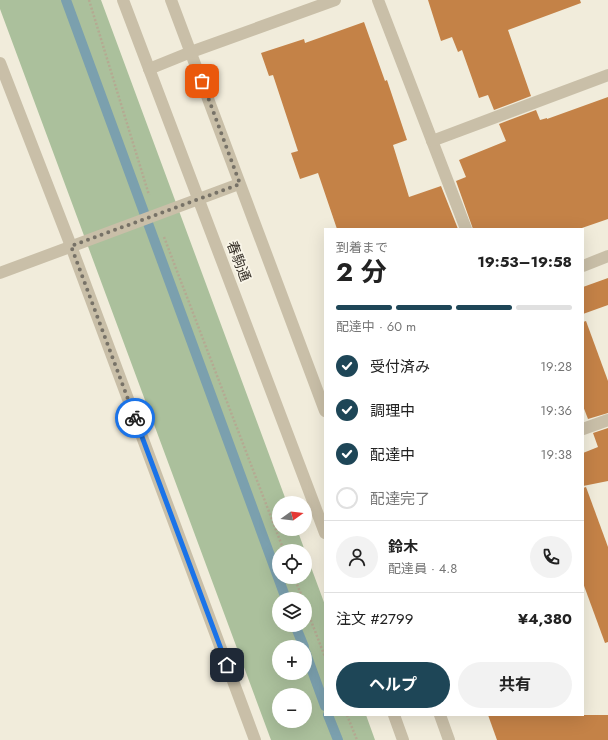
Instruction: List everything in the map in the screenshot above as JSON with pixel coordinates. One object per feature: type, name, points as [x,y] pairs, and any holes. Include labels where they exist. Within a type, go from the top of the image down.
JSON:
[{"type":"street","name":"春駒通","points":[[123,0],[324,527]]},
{"type":"street","name":"春駒通","points":[[171,0],[324,408]]},
{"type":"street","points":[[150,69],[191,52],[335,0]]},
{"type":"street","points":[[378,0],[466,228]]},
{"type":"street","points":[[0,63],[71,246],[255,740]]},
{"type":"street","points":[[432,141],[608,75]]},
{"type":"street","points":[[0,273],[240,184]]},
{"type":"street","points":[[584,266],[608,256]]},
{"type":"street","points":[[584,429],[608,420]]},
{"type":"street","points":[[394,716],[403,740]]},
{"type":"street","points":[[440,716],[449,740]]},
{"type":"path","points":[[89,0],[155,216],[281,544]]},
{"type":"path","points":[[312,623],[324,654]]},
{"type":"path","points":[[347,716],[357,740]]},
{"type":"green space","points":[[0,0],[101,0],[284,496],[272,496],[272,536],[300,536],[303,544],[272,544],[272,584],[312,584],[312,570],[324,602],[324,716],[366,716],[375,740],[271,740],[0,9]]},
{"type":"building","points":[[428,0],[580,0],[581,3],[508,30],[531,96],[494,110],[488,95],[479,98],[462,50],[458,52],[452,37],[441,41]]},
{"type":"building","points":[[364,22],[385,81],[387,80],[407,140],[393,145],[409,197],[441,186],[458,228],[337,228],[318,173],[300,179],[291,153],[298,151],[273,75],[269,76],[261,53],[304,39],[305,43]]},
{"type":"building","points":[[608,97],[608,219],[582,228],[473,228],[456,181],[466,177],[459,160],[506,141],[499,124],[536,110],[540,120],[547,119]]},
{"type":"building","points":[[608,278],[608,305],[584,314],[584,287]]},
{"type":"building","points":[[586,321],[608,381],[608,413],[588,419],[584,409],[584,322]]},
{"type":"building","points":[[608,428],[608,481],[584,486],[584,453],[598,447],[593,433]]},
{"type":"building","points":[[586,487],[608,547],[608,642],[605,643],[584,586],[584,488]]},
{"type":"building","points":[[608,715],[608,740],[497,740],[488,716]]},
{"type":"waterway","points":[[66,0],[283,592]]},
{"type":"waterway","points":[[298,632],[301,640]]},
{"type":"waterway","points":[[312,670],[324,703]]},
{"type":"waterway","points":[[328,716],[338,740]]},
{"type":"way so far","points":[[135,418],[71,246],[240,184],[202,81]]},
{"type":"route","points":[[135,418],[227,665]]}]
